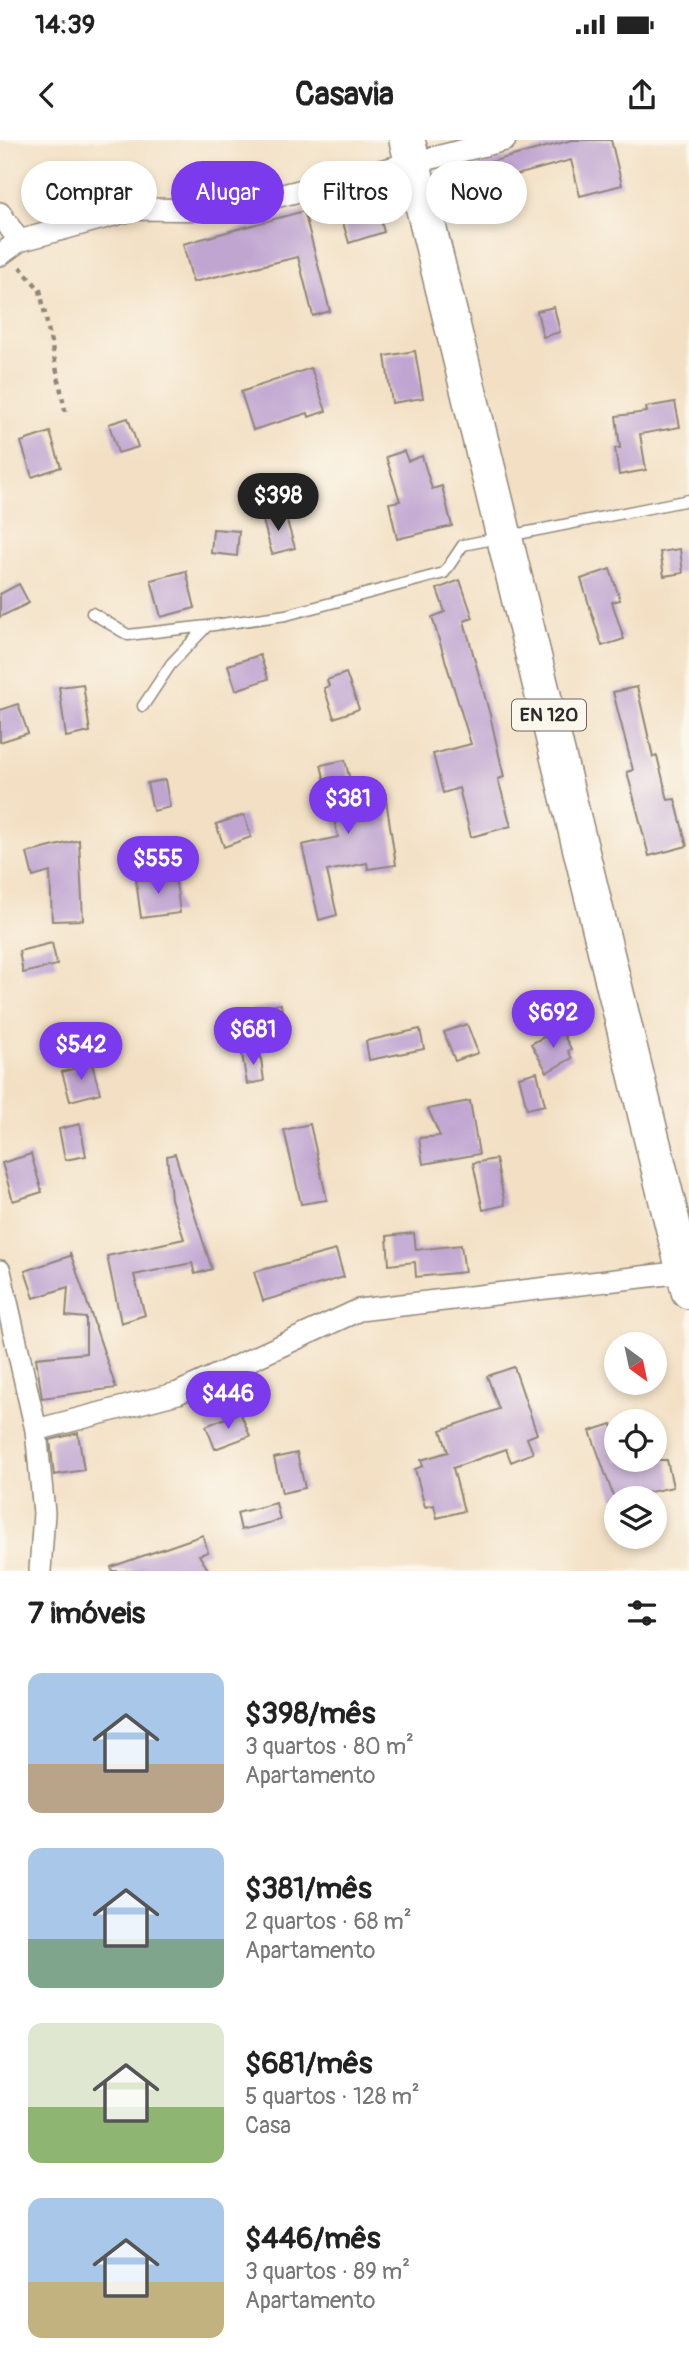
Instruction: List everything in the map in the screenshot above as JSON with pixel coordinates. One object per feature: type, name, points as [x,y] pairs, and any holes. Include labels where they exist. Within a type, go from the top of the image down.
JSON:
[{"type":"main road","name":"EN 120","points":[[409,150],[687,1281]]},
{"type":"street","points":[[0,213],[8,249],[136,209],[222,210],[409,150],[505,140]]},
{"type":"street","points":[[0,1271],[36,1430],[44,1513],[40,1571]]},
{"type":"street","points":[[36,1430],[178,1393],[359,1310],[687,1281]]},
{"type":"lane","points":[[92,613],[128,635],[286,615],[444,573],[463,545],[689,500]]},
{"type":"lane","points":[[144,706],[171,664],[207,626]]},
{"type":"path","points":[[8,249],[40,290],[66,415]]},
{"type":"building","points":[[572,140],[611,140],[622,185],[580,196],[571,160],[527,172],[527,161],[494,161]]},
{"type":"building","points":[[298,213],[298,224],[307,224],[330,311],[313,316],[298,257],[193,282],[183,244],[256,224],[284,224],[284,216]]},
{"type":"building","points":[[343,224],[382,224],[384,232],[349,243]]},
{"type":"building","points":[[554,307],[560,332],[543,337],[537,311]]},
{"type":"building","points":[[415,351],[423,398],[392,403],[385,356]]},
{"type":"building","points":[[311,368],[326,411],[309,417],[308,413],[253,430],[241,392]]},
{"type":"building","points":[[675,402],[680,427],[640,434],[646,470],[619,475],[615,448],[620,448],[616,416],[647,412],[646,407]]},
{"type":"building","points":[[128,418],[138,447],[118,453],[109,424]]},
{"type":"building","points":[[50,432],[61,467],[32,477],[21,442]]},
{"type":"building","points":[[404,451],[408,461],[422,456],[432,489],[442,486],[452,526],[397,539],[389,503],[400,501],[386,457]]},
{"type":"building","points":[[284,511],[295,548],[272,554],[262,517]]},
{"type":"building","points":[[213,529],[239,531],[237,556],[211,553]]},
{"type":"building","points":[[680,549],[683,573],[664,576],[660,552]]},
{"type":"building","points":[[610,569],[620,600],[612,602],[624,639],[602,646],[581,579]]},
{"type":"building","points":[[186,571],[195,608],[161,617],[151,580]]},
{"type":"building","points":[[460,580],[473,618],[464,621],[490,715],[504,777],[498,779],[511,826],[471,837],[459,788],[443,793],[433,754],[471,744],[432,617],[445,612],[437,589]]},
{"type":"building","points":[[19,584],[29,603],[0,617],[0,594]]},
{"type":"building","points":[[260,655],[268,679],[236,690],[228,665]]},
{"type":"building","points":[[346,673],[359,709],[334,718],[324,688],[329,686],[327,680]]},
{"type":"building","points":[[83,684],[90,732],[66,737],[59,687]]},
{"type":"building","points":[[637,687],[653,757],[657,756],[668,800],[675,799],[687,846],[649,856],[627,772],[633,770],[613,692]]},
{"type":"building","points":[[18,704],[28,733],[0,742],[0,710]]},
{"type":"building","points":[[345,760],[354,797],[385,793],[396,865],[368,869],[367,863],[327,871],[337,915],[319,920],[302,845],[338,837],[321,765]]},
{"type":"building","points":[[165,780],[170,807],[153,811],[147,783]]},
{"type":"building","points":[[244,815],[251,837],[224,847],[216,824]]},
{"type":"building","points":[[79,840],[83,920],[52,921],[50,872],[33,877],[27,853]]},
{"type":"building","points":[[175,874],[180,913],[141,918],[136,880]]},
{"type":"building","points":[[52,943],[57,965],[23,973],[19,951]]},
{"type":"building","points":[[281,1004],[286,1043],[257,1047],[251,1009]]},
{"type":"building","points":[[467,1024],[478,1053],[455,1061],[444,1032]]},
{"type":"building","points":[[560,1028],[571,1049],[568,1051],[572,1058],[547,1072],[531,1044]]},
{"type":"building","points":[[420,1029],[424,1049],[369,1060],[366,1041]]},
{"type":"building","points":[[260,1051],[264,1081],[247,1084],[242,1054]]},
{"type":"building","points":[[92,1064],[100,1093],[70,1101],[62,1072]]},
{"type":"building","points":[[537,1072],[545,1105],[527,1109],[519,1077]]},
{"type":"building","points":[[470,1101],[479,1154],[423,1164],[419,1138],[440,1136],[428,1109]]},
{"type":"building","points":[[80,1124],[86,1156],[65,1160],[59,1129]]},
{"type":"building","points":[[310,1124],[327,1200],[301,1204],[284,1130]]},
{"type":"building","points":[[31,1154],[42,1192],[13,1201],[2,1163]]},
{"type":"building","points":[[175,1154],[212,1269],[195,1274],[192,1263],[134,1275],[145,1315],[121,1323],[107,1256],[184,1239],[171,1199],[167,1156]]},
{"type":"building","points":[[496,1159],[505,1205],[483,1210],[473,1163]]},
{"type":"building","points":[[414,1233],[416,1250],[461,1245],[465,1272],[416,1277],[415,1262],[389,1265],[387,1236]]},
{"type":"building","points":[[336,1250],[344,1277],[263,1301],[254,1272]]},
{"type":"building","points":[[70,1252],[116,1388],[42,1398],[36,1358],[86,1353],[86,1318],[66,1316],[68,1287],[34,1298],[25,1271],[70,1256]]},
{"type":"building","points":[[514,1367],[537,1434],[527,1438],[533,1453],[511,1462],[506,1449],[453,1468],[464,1511],[437,1518],[434,1505],[425,1507],[415,1469],[423,1466],[421,1460],[448,1452],[441,1430],[499,1409],[487,1376]]},
{"type":"building","points":[[240,1412],[250,1436],[215,1449],[206,1426]]},
{"type":"building","points":[[604,1427],[604,1470],[590,1431]]},
{"type":"building","points":[[78,1433],[84,1470],[54,1475],[50,1440]]},
{"type":"building","points":[[297,1453],[305,1488],[282,1493],[274,1458]]},
{"type":"building","points":[[667,1460],[673,1487],[667,1488],[667,1486],[610,1486],[605,1472],[667,1472]]},
{"type":"building","points":[[276,1503],[280,1520],[241,1530],[237,1513]]},
{"type":"building","points":[[203,1535],[208,1552],[199,1555],[209,1571],[112,1571],[111,1567]]}]
